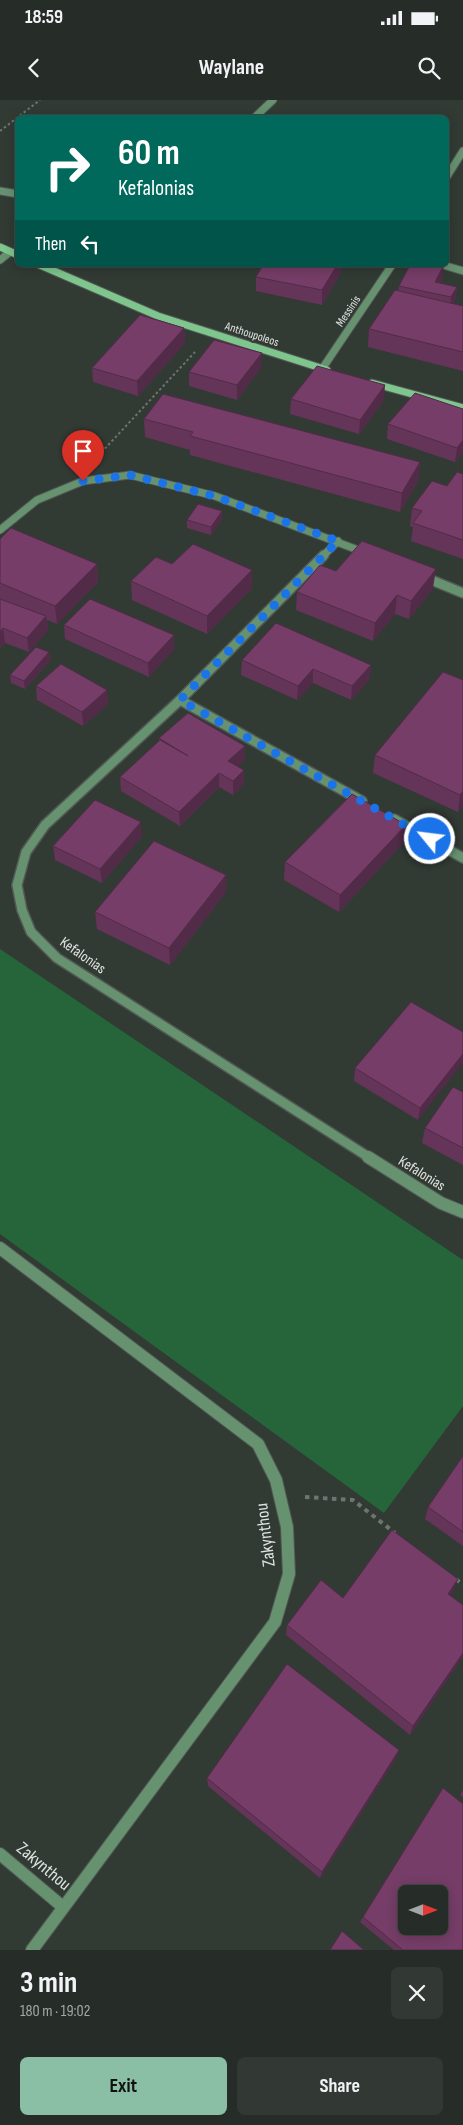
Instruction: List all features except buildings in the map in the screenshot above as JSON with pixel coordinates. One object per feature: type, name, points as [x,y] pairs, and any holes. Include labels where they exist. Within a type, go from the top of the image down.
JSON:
[{"type":"street","points":[[257,115],[273,100]]},
{"type":"street","points":[[449,173],[463,151]]},
{"type":"street","points":[[0,191],[15,194]]},
{"type":"street","points":[[0,247],[15,254]]},
{"type":"street","points":[[0,260],[10,252]]},
{"type":"street","name":"Anthoupoleos","points":[[45,267],[158,316],[331,371]]},
{"type":"street","name":"Messinis","points":[[322,369],[391,267]]},
{"type":"street","points":[[449,267],[463,271]]},
{"type":"street","points":[[366,381],[463,408]]},
{"type":"street","points":[[0,530],[37,500],[83,481],[130,475],[205,494],[338,541],[373,556]]},
{"type":"street","name":"Kefalonias","points":[[338,541],[180,700],[45,825],[26,852],[17,885],[22,910],[31,932],[58,958],[441,1203],[463,1212]]},
{"type":"street","points":[[418,574],[463,593]]},
{"type":"street","points":[[180,700],[369,805]]},
{"type":"street","points":[[386,815],[463,858]]},
{"type":"street","name":"Zakynthou","points":[[0,1248],[258,1444],[276,1480],[287,1527],[289,1574],[275,1622],[32,1950]]},
{"type":"street","name":"Zakynthou","points":[[0,1854],[63,1908]]},
{"type":"path","points":[[21,115],[40,100]]},
{"type":"path","points":[[0,131],[15,119]]},
{"type":"path","points":[[97,479],[97,457],[212,333]]},
{"type":"path","points":[[280,1495],[353,1500],[400,1536]]},
{"type":"path","points":[[455,1579],[463,1585]]},
{"type":"green space","points":[[0,949],[463,1260],[463,1406],[384,1513],[0,1234]]},
{"type":"route","points":[[83,481],[130,475],[214,496],[338,541],[180,700],[430,839]]}]
